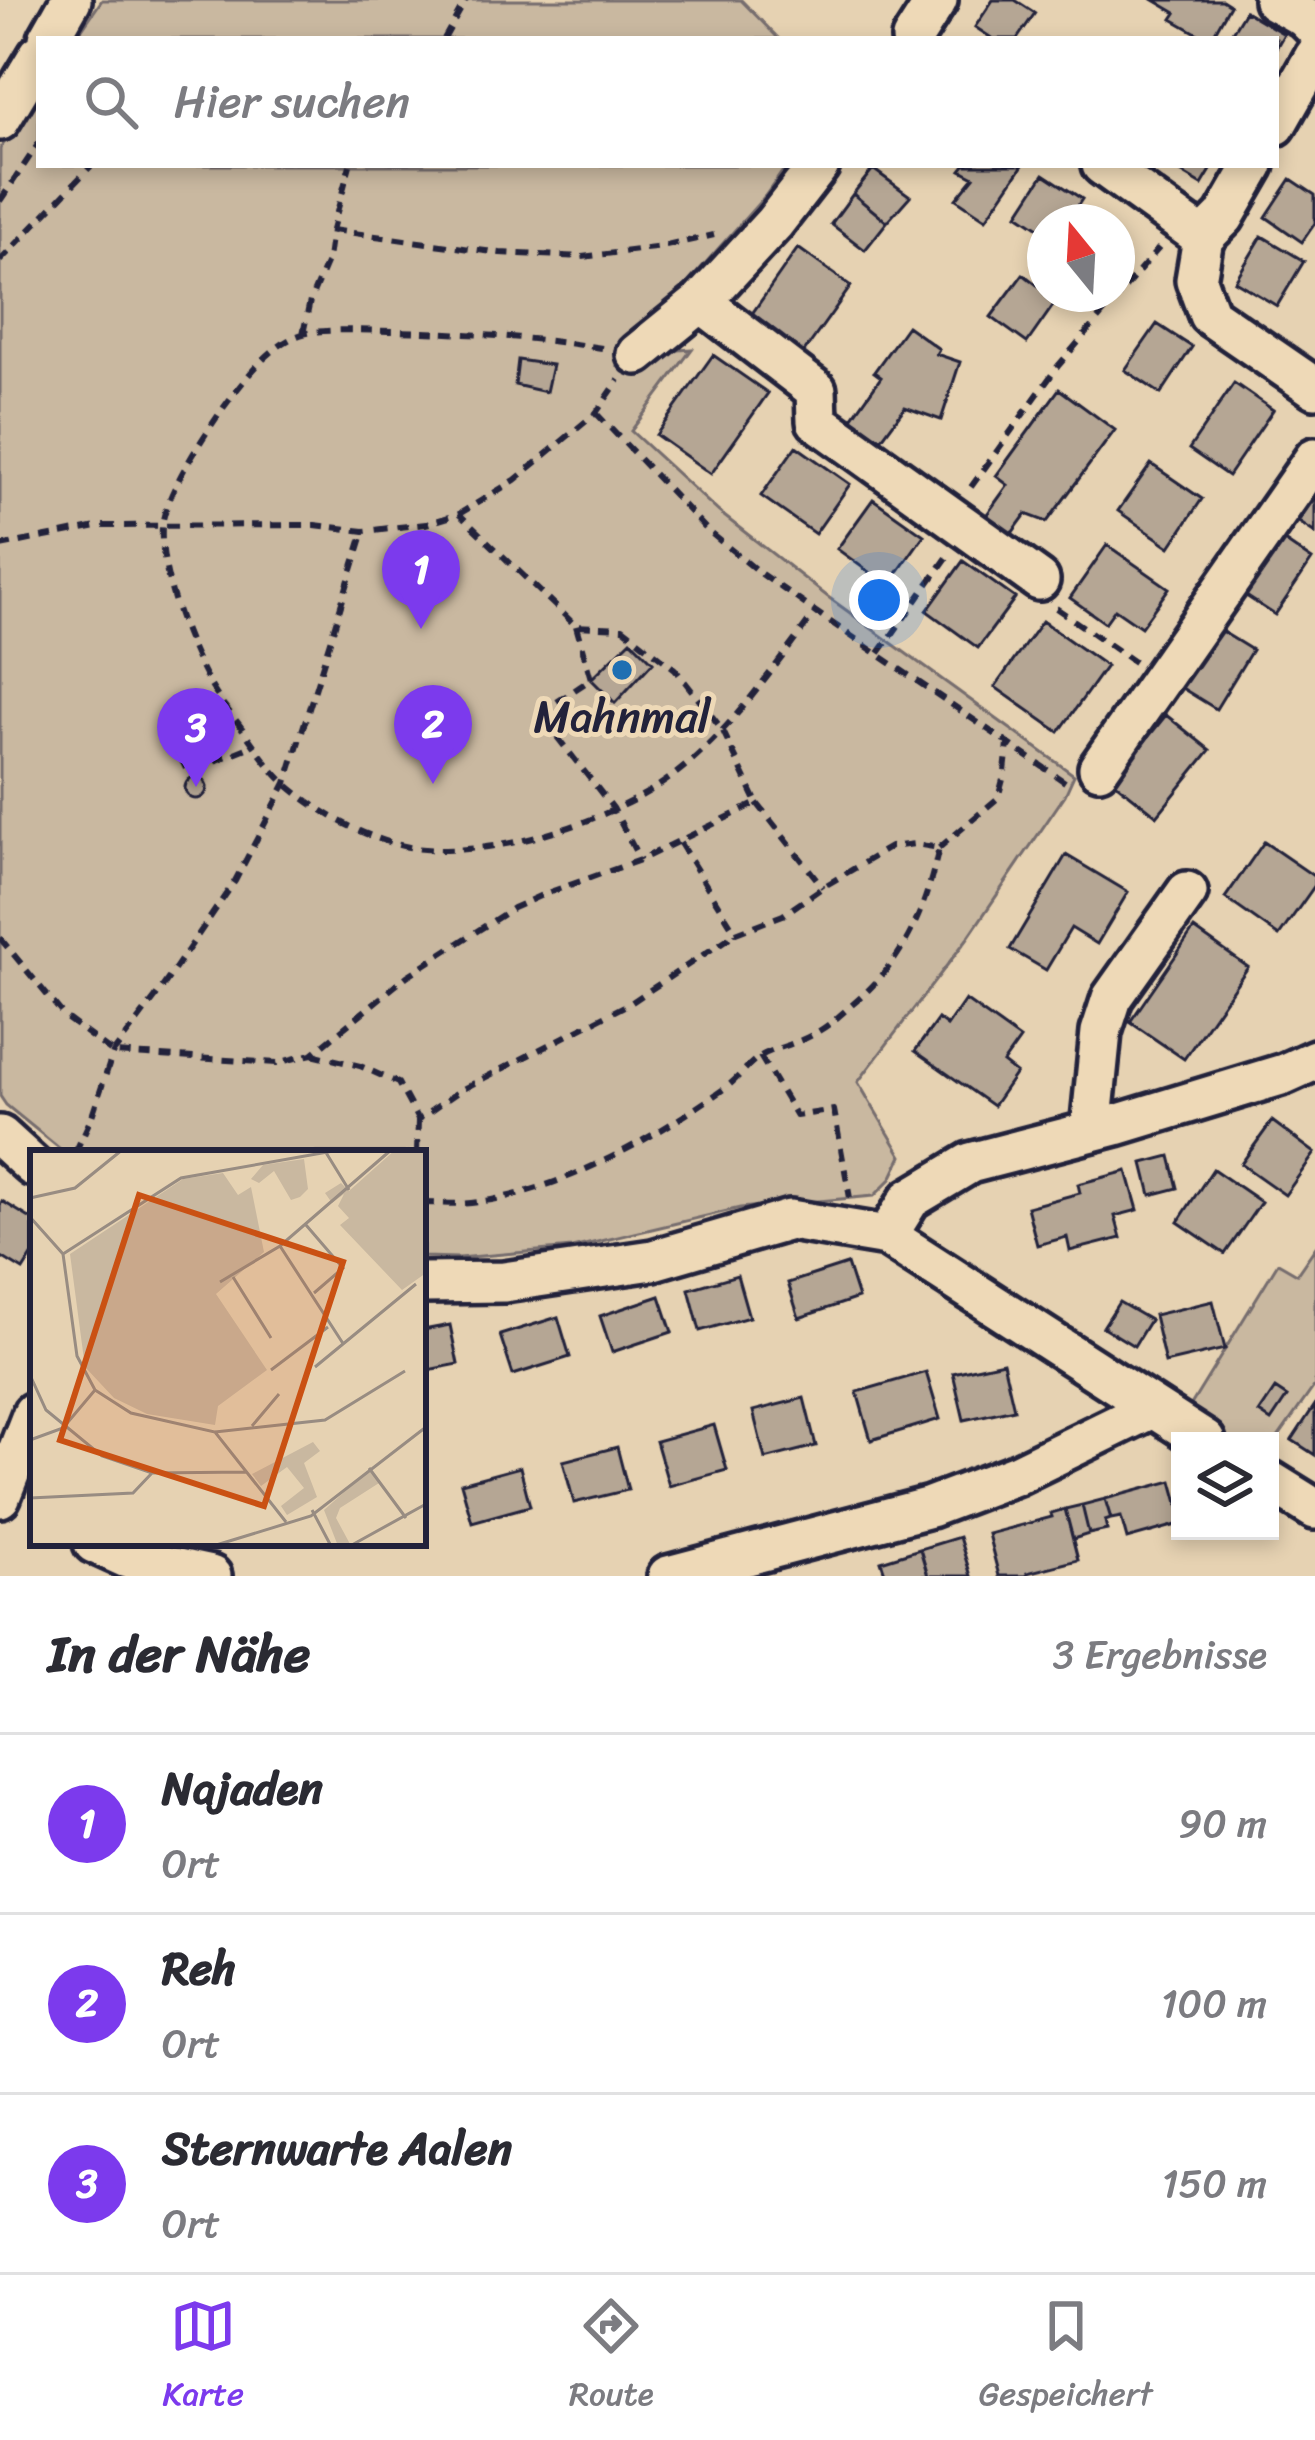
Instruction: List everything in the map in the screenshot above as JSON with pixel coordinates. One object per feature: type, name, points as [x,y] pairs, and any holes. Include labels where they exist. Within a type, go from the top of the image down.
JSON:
[{"type":"street","points":[[51,36],[71,0]]},
{"type":"street","points":[[1274,0],[1315,28]]},
{"type":"street","points":[[1279,120],[1315,56]]},
{"type":"street","points":[[0,120],[36,60]]},
{"type":"street","points":[[637,354],[700,302],[774,223],[817,168]]},
{"type":"street","points":[[1106,168],[1192,230],[1196,280],[1209,315],[1315,388]]},
{"type":"street","points":[[1192,230],[1224,217],[1252,168]]},
{"type":"street","points":[[700,302],[816,390],[817,421],[1039,580]]},
{"type":"street","points":[[1099,768],[1315,458]]},
{"type":"street","points":[[1091,1130],[1101,1032],[1112,998],[1186,892]]},
{"type":"street","points":[[872,1233],[910,1199],[970,1163],[1284,1074],[1315,1060]]},
{"type":"street","points":[[0,1136],[30,1163]]},
{"type":"street","points":[[426,1283],[504,1282],[653,1259],[790,1220],[872,1233],[1191,1432]]},
{"type":"street","points":[[668,1576],[930,1507],[1017,1474],[1152,1408]]},
{"type":"street","points":[[30,1421],[0,1499],[30,1514]]},
{"type":"street","points":[[1279,1487],[1315,1510]]},
{"type":"street","points":[[101,1546],[127,1558],[211,1576]]},
{"type":"path","points":[[446,36],[466,0]]},
{"type":"path","points":[[0,201],[36,147]]},
{"type":"path","points":[[0,261],[89,168]]},
{"type":"path","points":[[303,334],[310,301],[328,259],[349,168]]},
{"type":"path","points":[[332,230],[500,253],[582,257],[662,247],[774,223]]},
{"type":"path","points":[[878,654],[1058,366],[1192,230]]},
{"type":"path","points":[[0,546],[102,526],[162,526],[315,525],[364,531],[426,524],[459,514],[514,480],[596,413],[637,354],[489,333],[303,334],[277,348],[236,390],[179,480],[162,526],[169,579],[196,659],[226,710],[286,783],[346,824],[410,847],[445,851],[482,849],[546,834],[649,791],[678,772],[722,729],[816,612]]},
{"type":"path","points":[[596,413],[707,530],[760,573],[1078,790],[1099,768]]},
{"type":"path","points":[[459,514],[576,626],[591,679],[539,714],[613,808],[640,860]]},
{"type":"path","points":[[75,1150],[113,1053],[235,881],[286,783],[364,531]]},
{"type":"path","points":[[1039,580],[1049,603],[1160,680]]},
{"type":"path","points":[[576,626],[622,628],[675,669],[722,729],[757,803],[823,887]]},
{"type":"path","points":[[426,1203],[477,1202],[557,1181],[617,1155],[728,1086],[760,1056],[796,1045],[822,1030],[877,983],[917,923],[939,848],[998,798],[1007,743]]},
{"type":"path","points":[[215,761],[254,745]]},
{"type":"path","points":[[0,938],[66,1018],[113,1053],[277,1063],[313,1054],[407,976],[513,908],[640,860],[757,803]]},
{"type":"path","points":[[678,840],[736,933]]},
{"type":"path","points":[[418,1120],[459,1091],[632,1002],[736,933],[783,915],[890,848],[914,844],[939,848]]},
{"type":"path","points":[[313,1054],[360,1066],[398,1083],[418,1120],[417,1150]]},
{"type":"path","points":[[760,1056],[796,1116],[834,1110],[872,1233]]},
{"type":"shaded area","points":[[102,0],[741,0],[776,36],[77,36]]},
{"type":"shaded area","points":[[36,96],[36,168],[785,168],[654,321],[638,353],[692,349],[631,431],[719,512],[828,597],[1074,775],[967,939],[858,1082],[902,1156],[891,1179],[874,1196],[740,1208],[572,1248],[426,1257],[426,1150],[61,1150],[6,1105],[0,1096],[0,149]]},
{"type":"shaded area","points":[[1315,1248],[1315,1385],[1279,1436],[1279,1432],[1215,1432],[1186,1413],[1278,1263],[1297,1274]]},
{"type":"building","points":[[993,0],[1015,0],[1035,13],[1019,36],[988,36],[975,27]]},
{"type":"building","points":[[1154,0],[1222,0],[1230,5],[1213,36],[1202,36],[1172,19],[1176,13]]},
{"type":"building","points":[[1245,11],[1284,34],[1279,43],[1279,36],[1230,36]]},
{"type":"building","points":[[1021,168],[986,219],[956,199],[974,177],[961,170]]},
{"type":"building","points":[[1174,168],[1212,168],[1202,185]]},
{"type":"building","points":[[873,169],[910,196],[887,222],[853,194]]},
{"type":"building","points":[[1044,174],[1082,199],[1079,204],[1027,204],[1027,220],[1018,214]]},
{"type":"building","points":[[1291,179],[1315,195],[1315,223],[1302,242],[1266,217]]},
{"type":"building","points":[[853,194],[887,222],[865,250],[831,224]]},
{"type":"building","points":[[1262,236],[1304,261],[1277,306],[1235,281]]},
{"type":"building","points":[[798,248],[851,286],[802,355],[749,318]]},
{"type":"building","points":[[1023,274],[1027,277],[1027,312],[1049,312],[1027,343],[991,317]]},
{"type":"building","points":[[1157,324],[1192,347],[1161,394],[1125,370]]},
{"type":"building","points":[[907,326],[939,349],[936,354],[960,362],[941,420],[905,407],[877,445],[848,424],[881,377],[874,372]]},
{"type":"building","points":[[713,355],[768,393],[711,474],[656,435]]},
{"type":"building","points":[[518,360],[552,365],[546,392],[515,385]]},
{"type":"building","points":[[1234,383],[1273,410],[1228,476],[1189,449]]},
{"type":"building","points":[[1059,389],[1115,430],[1047,522],[1026,514],[1010,536],[985,517],[1008,485],[996,476]]},
{"type":"building","points":[[796,446],[850,484],[815,534],[761,496]]},
{"type":"building","points":[[1151,464],[1202,499],[1170,547],[1118,511]]},
{"type":"building","points":[[1315,473],[1315,533],[1287,514]]},
{"type":"building","points":[[873,499],[924,535],[888,586],[837,549]]},
{"type":"building","points":[[1274,534],[1312,560],[1275,615],[1237,590]]},
{"type":"building","points":[[1107,545],[1169,588],[1141,627],[1115,609],[1105,623],[1070,598]]},
{"type":"building","points":[[963,561],[1015,598],[978,648],[927,611]]},
{"type":"building","points":[[1042,621],[1106,666],[1059,732],[995,687]]},
{"type":"building","points":[[1213,626],[1252,650],[1216,709],[1177,685]]},
{"type":"building","name":"Mahnmal","points":[[631,640],[653,662],[615,703],[591,679]]},
{"type":"building","points":[[1166,715],[1210,750],[1157,816],[1113,781]]},
{"type":"building","points":[[207,734],[216,751],[184,768],[175,750]]},
{"type":"building","points":[[196,777],[207,788],[196,799],[185,788]]},
{"type":"building","points":[[1264,842],[1315,877],[1315,885],[1279,936],[1225,898]]},
{"type":"building","points":[[1066,855],[1128,892],[1097,944],[1071,928],[1046,970],[1010,949]]},
{"type":"building","points":[[1194,929],[1248,967],[1184,1059],[1130,1022]]},
{"type":"building","points":[[965,1000],[1020,1039],[1003,1063],[1016,1073],[993,1106],[915,1051],[938,1019],[947,1026]]},
{"type":"building","points":[[1272,1121],[1315,1153],[1285,1195],[1241,1164]]},
{"type":"building","points":[[1170,1156],[1178,1188],[1151,1195],[1143,1163]]},
{"type":"building","points":[[1213,1169],[1261,1202],[1225,1254],[1178,1222]]},
{"type":"building","points":[[1127,1171],[1138,1210],[1115,1216],[1121,1238],[1070,1251],[1067,1237],[1037,1245],[1027,1207],[1080,1193],[1078,1184]]},
{"type":"building","points":[[2,1201],[30,1218],[30,1259],[23,1270],[0,1256]]},
{"type":"building","points":[[847,1264],[858,1298],[799,1318],[788,1283]]},
{"type":"building","points":[[737,1275],[749,1317],[700,1331],[689,1289]]},
{"type":"building","points":[[660,1296],[672,1332],[612,1352],[600,1316]]},
{"type":"building","points":[[1213,1301],[1225,1349],[1165,1363],[1154,1315]]},
{"type":"building","points":[[1119,1302],[1150,1320],[1134,1346],[1103,1327]]},
{"type":"building","points":[[558,1317],[570,1357],[513,1375],[500,1335]]},
{"type":"building","points":[[450,1325],[458,1364],[426,1370],[426,1329]]},
{"type":"building","points":[[1003,1362],[1014,1409],[964,1420],[953,1373]]},
{"type":"building","points":[[926,1372],[940,1419],[871,1440],[857,1392]]},
{"type":"building","points":[[1275,1389],[1287,1397],[1271,1421],[1259,1413]]},
{"type":"building","points":[[804,1398],[816,1446],[765,1459],[753,1411]]},
{"type":"building","points":[[1315,1405],[1315,1455],[1292,1440]]},
{"type":"building","points":[[714,1425],[727,1470],[669,1486],[656,1441]]},
{"type":"building","points":[[617,1447],[628,1490],[574,1503],[563,1461]]},
{"type":"building","points":[[520,1467],[530,1506],[472,1522],[461,1483]]},
{"type":"building","points":[[1171,1481],[1171,1527],[1127,1539],[1121,1517],[1111,1519],[1105,1499]]},
{"type":"building","points":[[1105,1499],[1111,1519],[1105,1521],[1107,1530],[1089,1534],[1082,1505]]},
{"type":"building","points":[[1082,1505],[1089,1534],[1073,1539],[1065,1509]]},
{"type":"building","points":[[1065,1509],[1078,1560],[1028,1576],[999,1576],[988,1534]]},
{"type":"building","points":[[959,1537],[971,1576],[928,1576],[920,1549]]},
{"type":"building","points":[[920,1549],[928,1576],[886,1576],[881,1561]]},
{"type":"place","name":"Najaden","points":[[421,629]]},
{"type":"place","name":"Mahnmal","points":[[622,670]]},
{"type":"place","name":"Reh","points":[[433,784]]},
{"type":"place","name":"Sternwarte Aalen","points":[[196,787]]}]
